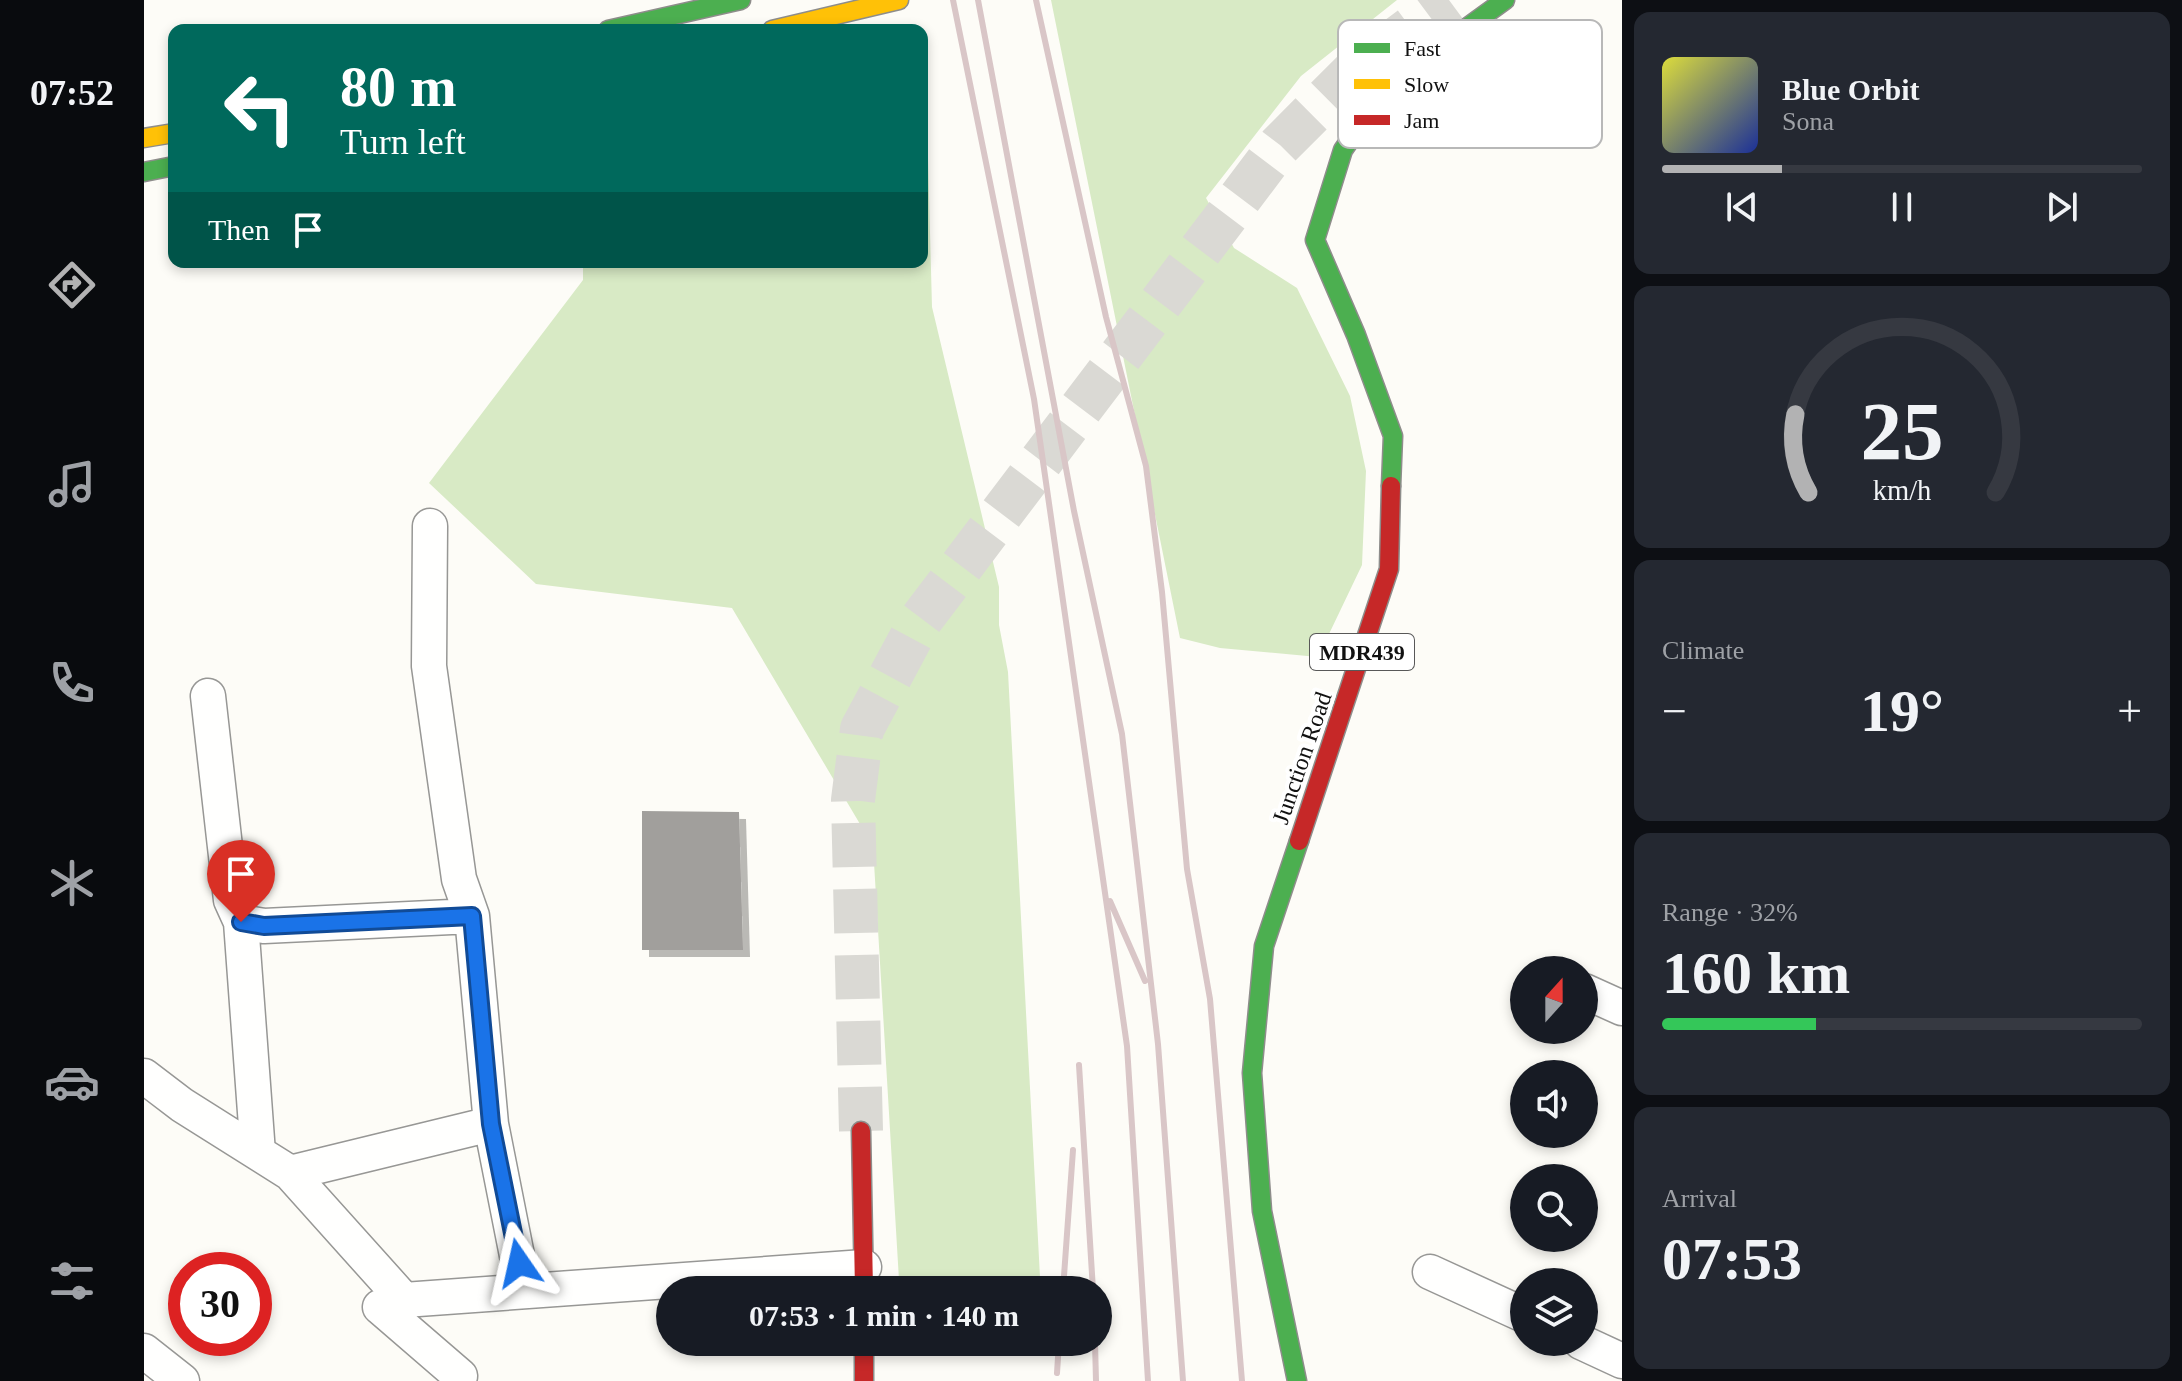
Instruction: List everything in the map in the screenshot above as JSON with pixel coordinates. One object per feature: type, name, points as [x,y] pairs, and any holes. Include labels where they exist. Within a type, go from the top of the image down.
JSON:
[{"type":"main road","points":[[635,24],[741,0]]},
{"type":"main road","points":[[798,24],[899,0]]},
{"type":"main road","name":"Junction Road","points":[[1477,20],[1505,0]]},
{"type":"main road","points":[[144,138],[168,134]]},
{"type":"main road","name":"Junction Road","points":[[1297,1381],[1261,1196],[1252,1073],[1264,946],[1389,569],[1393,436],[1356,335],[1315,240],[1344,148]]},
{"type":"main road","points":[[144,172],[168,167]]},
{"type":"main road","points":[[861,1131],[864,1276]]},
{"type":"main road","points":[[864,1356],[864,1381]]},
{"type":"street","points":[[430,526],[429,666],[459,879],[472,916],[491,1124],[524,1291]]},
{"type":"street","points":[[208,696],[231,900],[241,922],[258,1153]]},
{"type":"street","points":[[241,922],[264,926],[472,916]]},
{"type":"street","points":[[1598,997],[1622,1008]]},
{"type":"street","points":[[144,1076],[290,1173],[404,1300]]},
{"type":"street","points":[[290,1173],[491,1124]]},
{"type":"street","points":[[1430,1272],[1510,1309]]},
{"type":"street","points":[[460,1376],[380,1307],[404,1300],[656,1286]]},
{"type":"street","points":[[1598,1350],[1622,1361]]},
{"type":"street","points":[[144,1351],[182,1381]]},
{"type":"green space","points":[[1051,0],[1397,0],[1372,20],[1338,20],[1338,47],[1301,76],[1206,198],[1234,248],[1297,288],[1350,396],[1366,471],[1362,565],[1318,657],[1220,648],[1180,638]]},
{"type":"green space","points":[[928,157],[932,307],[999,587],[999,625],[1008,672],[1040,1276],[899,1276],[873,846],[732,608],[536,584],[429,483],[583,280],[583,268],[928,268]]},
{"type":"building","points":[[642,811],[739,812],[743,950],[642,950]]},
{"type":"tunnel","points":[[1422,20],[1449,0]]},
{"type":"tunnel","points":[[861,1131],[853,800],[862,729],[920,621],[1280,145],[1338,87]]},
{"type":"railway","points":[[953,0],[1034,399],[1127,1046],[1148,1381]]},
{"type":"railway","points":[[978,0],[1074,511],[1122,734],[1158,1044],[1183,1381]]},
{"type":"railway","points":[[1036,0],[1106,317],[1146,466],[1162,592],[1187,869],[1210,999],[1242,1381]]},
{"type":"railway","points":[[1110,901],[1145,981]]},
{"type":"railway","points":[[1079,1065],[1092,1276]]},
{"type":"railway","points":[[1064,1276],[1073,1150]]},
{"type":"railway","points":[[1057,1373],[1058,1356]]},
{"type":"railway","points":[[1095,1356],[1096,1381]]},
{"type":"traffic: fast","points":[[635,24],[741,0]]},
{"type":"traffic: fast","points":[[1477,20],[1505,0]]},
{"type":"traffic: fast","points":[[1344,148],[1315,240],[1356,335],[1393,436],[1391,486]]},
{"type":"traffic: fast","points":[[144,172],[168,167]]},
{"type":"traffic: fast","points":[[1297,1381],[1262,1211],[1252,1073],[1264,946],[1299,841]]},
{"type":"traffic: slow","points":[[797,24],[899,0]]},
{"type":"traffic: slow","points":[[144,138],[168,134]]},
{"type":"traffic: jam","points":[[1299,841],[1389,569],[1391,486]]},
{"type":"traffic: jam","points":[[861,1131],[864,1276]]},
{"type":"traffic: jam","points":[[864,1356],[864,1381]]},
{"type":"route","points":[[241,922],[264,926],[472,916],[491,1124],[519,1263]]}]
